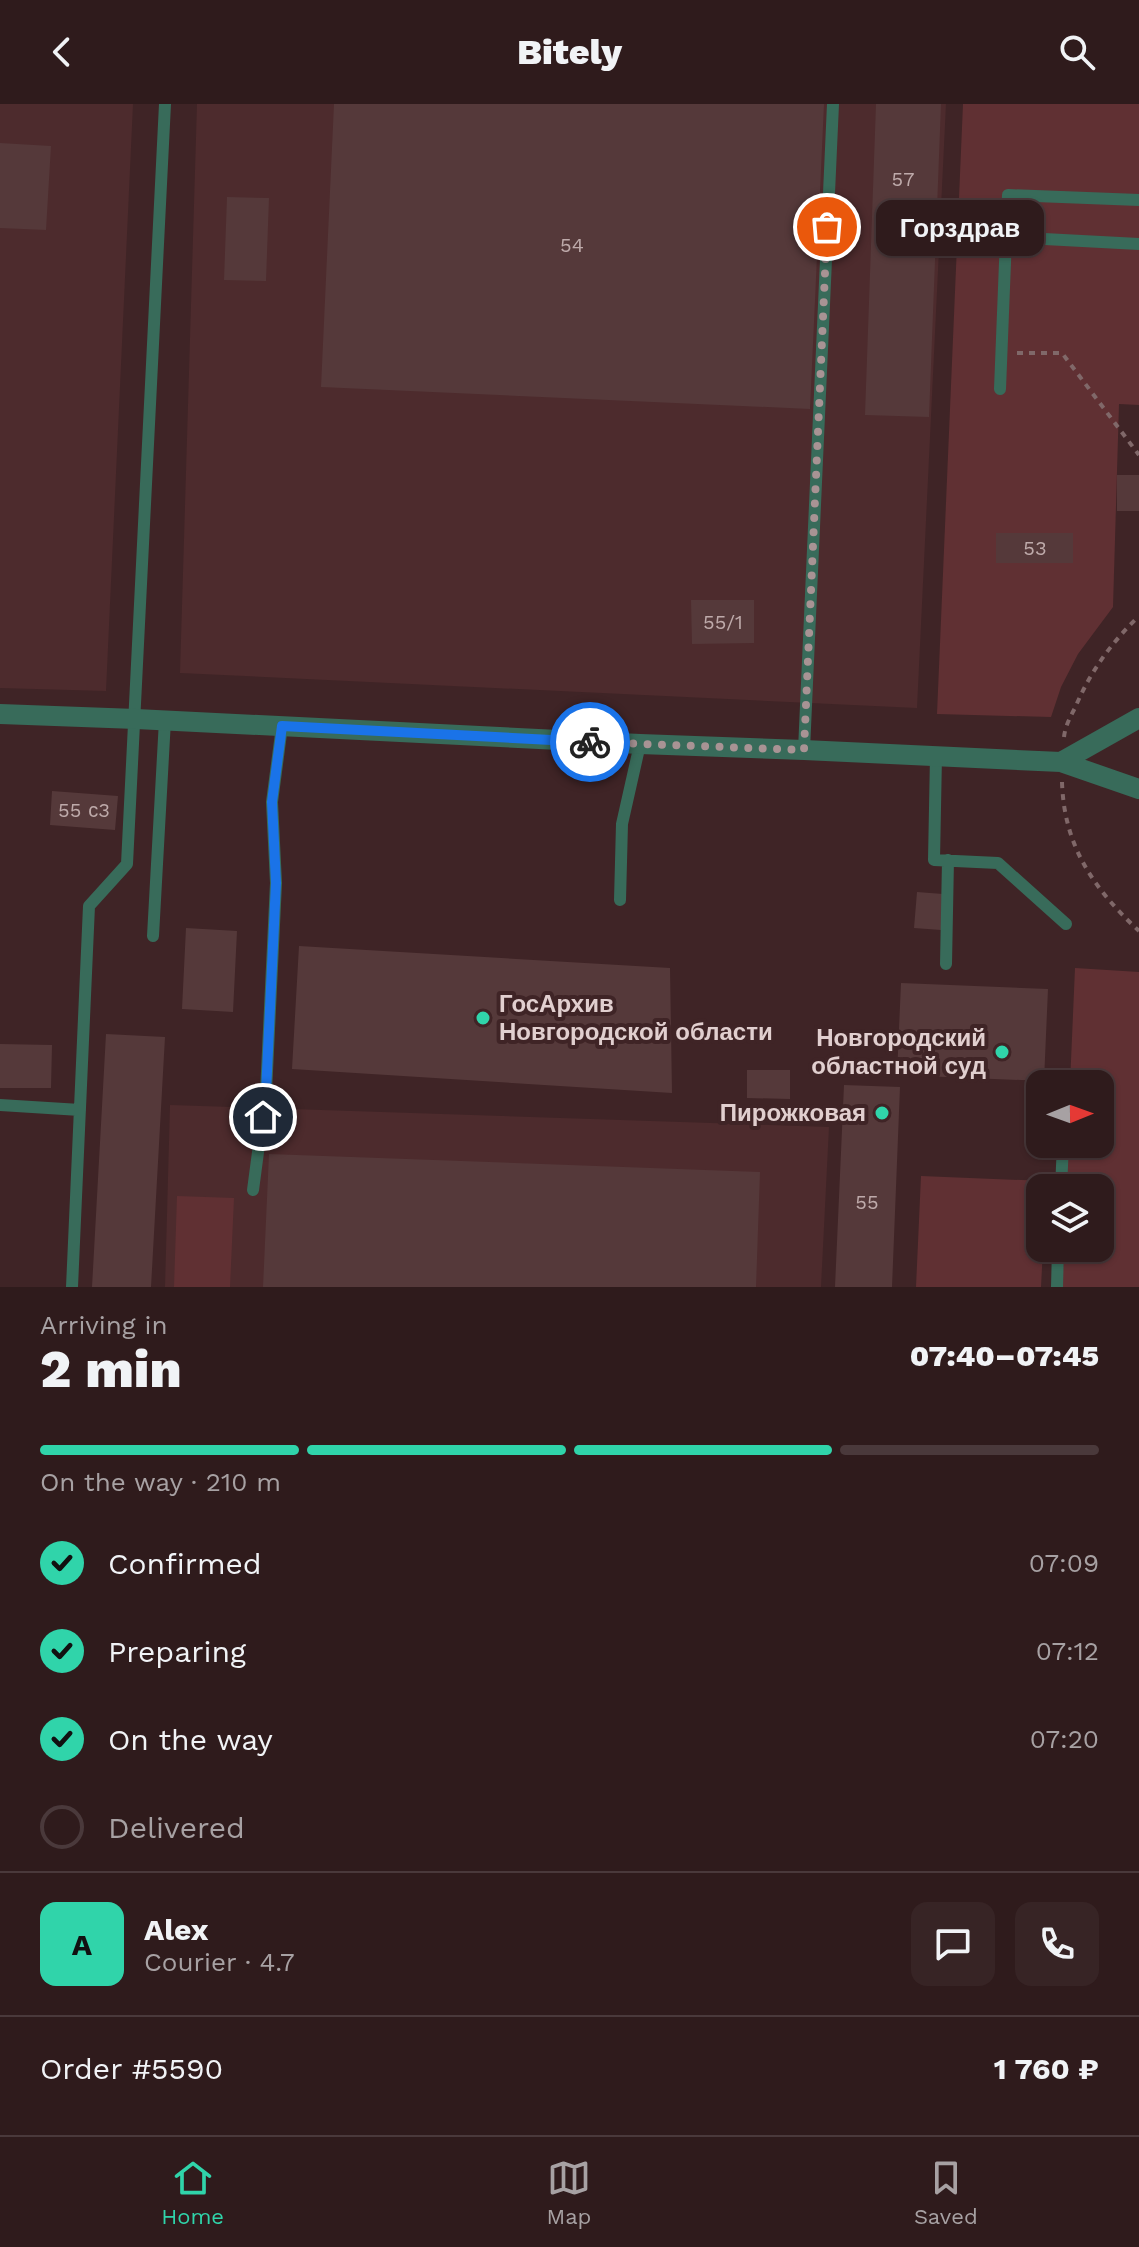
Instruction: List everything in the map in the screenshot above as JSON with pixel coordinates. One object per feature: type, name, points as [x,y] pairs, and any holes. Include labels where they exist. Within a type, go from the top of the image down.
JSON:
[{"type":"street","points":[[0,714],[1061,762],[1139,789]]},
{"type":"street","points":[[1061,762],[1139,718]]},
{"type":"lane","points":[[72,1287],[89,906],[127,864],[165,104]]},
{"type":"lane","points":[[804,750],[833,104]]},
{"type":"lane","points":[[1000,389],[1008,195],[1139,200]]},
{"type":"lane","points":[[1006,237],[1139,244]]},
{"type":"lane","points":[[153,936],[165,720]]},
{"type":"lane","points":[[253,1190],[266,1092],[276,883],[272,802],[282,726]]},
{"type":"lane","points":[[620,900],[622,824],[640,744]]},
{"type":"lane","points":[[936,756],[934,860],[998,863],[1066,924]]},
{"type":"lane","points":[[946,964],[948,860]]},
{"type":"lane","points":[[0,1105],[80,1110]]},
{"type":"lane","points":[[1057,1287],[1058,1262]]},
{"type":"path","points":[[1001,353],[1062,353],[1139,455]]},
{"type":"shaded area","points":[[0,104],[133,104],[106,691],[0,688]]},
{"type":"shaded area","points":[[197,104],[946,104],[917,708],[180,673]]},
{"type":"shaded area","points":[[963,104],[1139,104],[1139,405],[1119,404],[1113,607],[1078,654],[1061,687],[1051,717],[937,714]]},
{"type":"shaded area","points":[[1075,968],[1139,972],[1139,1287],[1062,1287],[1063,1262],[1114,1262],[1114,1174],[1067,1174],[1067,1158],[1114,1158],[1114,1070],[1071,1070]]},
{"type":"shaded area","points":[[170,1105],[829,1127],[821,1287],[165,1287]]},
{"type":"shaded area","points":[[921,1176],[1026,1180],[1026,1262],[1042,1262],[1041,1287],[916,1287]]},
{"type":"shaded area","points":[[177,1196],[234,1198],[230,1287],[174,1287]]},
{"type":"building","points":[[334,104],[824,104],[810,409],[321,387]]},
{"type":"building","points":[[876,104],[941,104],[929,417],[865,415]]},
{"type":"building","points":[[0,143],[51,146],[46,230],[0,228]]},
{"type":"building","points":[[227,197],[269,198],[266,281],[224,280]]},
{"type":"building","points":[[1117,475],[1139,475],[1139,511],[1117,511]]},
{"type":"building","points":[[996,533],[1073,533],[1073,563],[996,563]]},
{"type":"building","points":[[691,600],[754,600],[754,643],[692,644]]},
{"type":"building","points":[[52,791],[118,796],[115,830],[50,825]]},
{"type":"building","points":[[917,892],[943,894],[941,930],[914,928]]},
{"type":"building","points":[[186,928],[237,931],[233,1012],[182,1009]]},
{"type":"building","name":"ГосАрхив Новгородской области","points":[[299,946],[670,968],[672,1093],[292,1069]]},
{"type":"building","points":[[901,983],[1048,989],[1044,1070],[1026,1070],[1026,1080],[897,1075]]},
{"type":"building","points":[[106,1034],[165,1037],[151,1287],[92,1287]]},
{"type":"building","points":[[0,1044],[52,1045],[51,1088],[0,1088]]},
{"type":"building","points":[[747,1070],[790,1070],[790,1099],[747,1098]]},
{"type":"building","points":[[844,1085],[900,1087],[892,1287],[835,1287]]},
{"type":"building","points":[[269,1154],[760,1172],[756,1287],[263,1287]]},
{"type":"way so far","points":[[590,742],[804,750],[827,227]]},
{"type":"place","name":"Горздрав","points":[[827,227]]},
{"type":"place","name":"ГосАрхив Новгородской области","points":[[483,1018]]},
{"type":"place","name":"Новгородский областной суд","points":[[1002,1052]]},
{"type":"place","name":"Пирожковая","points":[[882,1113]]},
{"type":"route","points":[[263,1117],[276,883],[272,802],[282,726],[590,742]]}]
